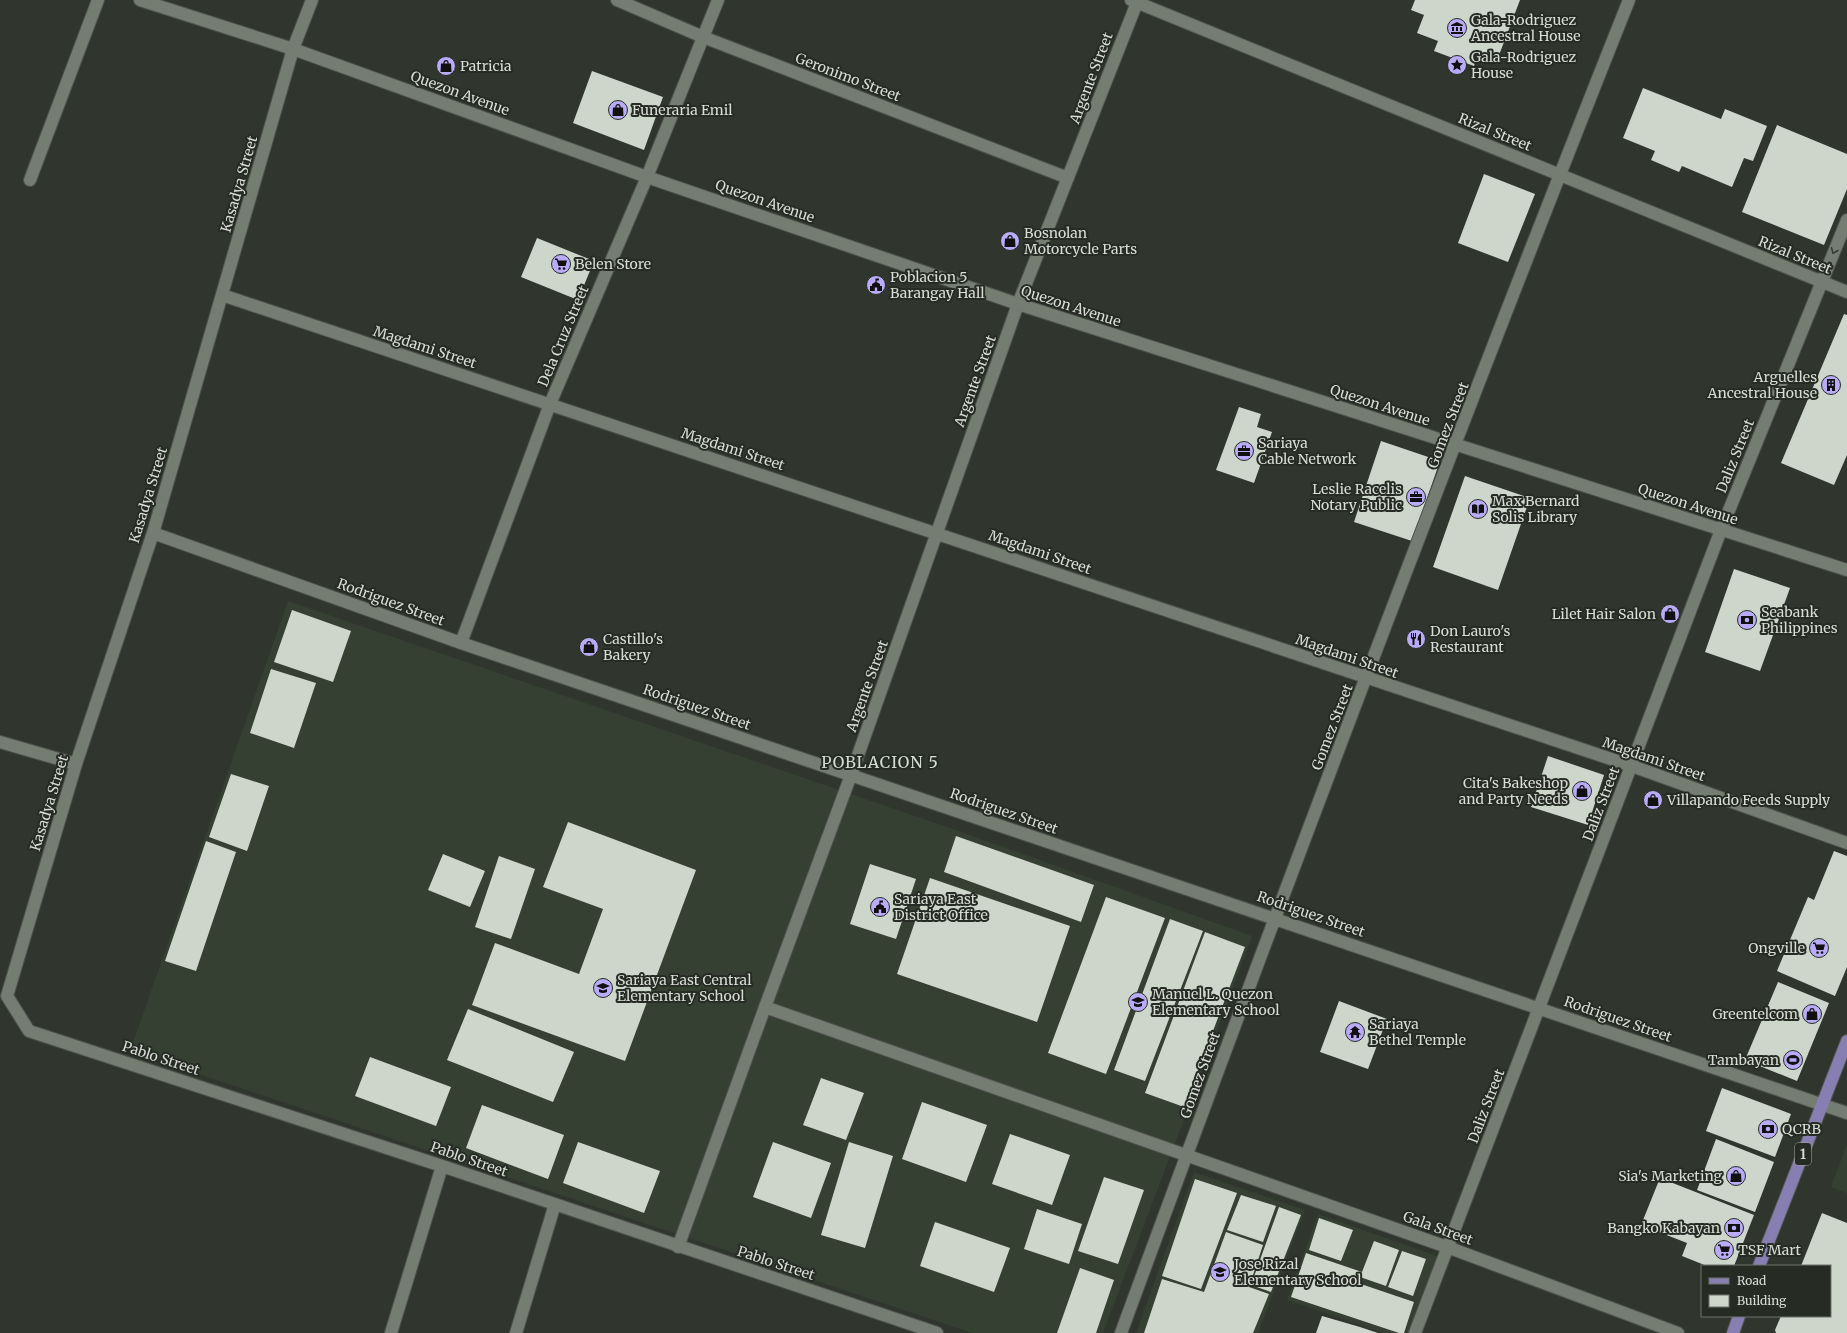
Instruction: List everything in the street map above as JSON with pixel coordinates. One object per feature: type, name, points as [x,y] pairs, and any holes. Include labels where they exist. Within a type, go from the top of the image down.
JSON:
[{"type":"main road","name":"1","points":[[1759,1265],[1847,1042]]},
{"type":"main road","points":[[1733,1333],[1740,1317]]},
{"type":"street","points":[[30,180],[98,0]]},
{"type":"street","name":"Quezon Avenue","points":[[140,0],[294,49],[647,177],[1018,304],[1847,570]]},
{"type":"street","name":"Kasadya Street","points":[[7,996],[76,764],[153,533],[294,49],[312,0]]},
{"type":"street","name":"Geronimo Street","points":[[617,0],[703,37],[1068,178]]},
{"type":"street","name":"Dela Cruz Street","points":[[461,643],[550,404],[647,177],[718,0]]},
{"type":"street","name":"Gomez Street","points":[[1121,1333],[1274,918],[1560,175],[1629,0]]},
{"type":"street","name":"Rizal Street","points":[[1135,1],[1847,292]]},
{"type":"street","name":"Argente Street","points":[[678,1246],[851,775],[1018,304],[1068,178],[1135,1]]},
{"type":"street","name":"Daliz Street","points":[[1415,1333],[1721,530],[1847,220]]},
{"type":"street","name":"Magdami Street","points":[[222,295],[1632,766],[1847,843]]},
{"type":"street","name":"Rodriguez Street","points":[[153,533],[461,643],[1847,1113]]},
{"type":"street","points":[[0,742],[76,764]]},
{"type":"street","name":"Pablo Street","points":[[7,996],[29,1031],[442,1166],[937,1333]]},
{"type":"street","name":"Gala Street","points":[[765,1007],[1447,1247],[1678,1333]]},
{"type":"street","points":[[391,1333],[442,1166]]},
{"type":"street","points":[[516,1333],[555,1204]]},
{"type":"shaded area","name":"Sariaya East Central Elementary School","points":[[288,601],[950,828],[1252,936],[1103,1333],[972,1333],[130,1051]]},
{"type":"shaded area","points":[[1847,1144],[1847,1193],[1831,1187]]},
{"type":"shaded area","name":"Jose Rizal Elementary School","points":[[1194,1172],[1305,1210],[1258,1333],[1136,1333]]},
{"type":"shaded area","points":[[1318,1214],[1437,1256],[1409,1333],[1383,1333],[1287,1300]]},
{"type":"building","points":[[1415,0],[1520,0],[1496,63],[1477,56],[1474,66],[1434,51],[1438,41],[1417,33],[1424,15],[1411,10]]},
{"type":"building","name":"Funeraria Emil","points":[[592,71],[663,97],[644,150],[573,123]]},
{"type":"building","points":[[1643,88],[1721,119],[1725,109],[1767,126],[1753,161],[1744,158],[1732,187],[1682,166],[1679,172],[1651,160],[1655,151],[1623,138]]},
{"type":"building","points":[[1777,125],[1847,154],[1847,189],[1824,245],[1742,212]]},
{"type":"building","points":[[1484,174],[1535,194],[1508,262],[1458,243]]},
{"type":"building","points":[[537,238],[594,261],[578,300],[521,277]]},
{"type":"building","name":"Arguelles Ancestral House","points":[[1844,314],[1847,315],[1847,455],[1834,485],[1781,463]]},
{"type":"building","name":"Sariaya Cable Network","points":[[1239,407],[1261,414],[1257,427],[1272,432],[1254,483],[1216,470]]},
{"type":"building","points":[[1381,441],[1440,461],[1412,541],[1354,522]]},
{"type":"building","points":[[1465,476],[1530,498],[1498,590],[1433,567]]},
{"type":"building","name":"Seabank Philippines","points":[[1734,569],[1790,588],[1760,671],[1705,652]]},
{"type":"building","points":[[292,610],[351,631],[333,682],[274,662]]},
{"type":"building","points":[[271,669],[316,683],[294,748],[250,733]]},
{"type":"building","points":[[1548,756],[1604,775],[1588,825],[1531,807]]},
{"type":"building","points":[[231,774],[269,786],[247,851],[209,837]]},
{"type":"building","points":[[568,822],[696,870],[625,1061],[472,1005],[495,943],[579,974],[603,909],[543,887]]},
{"type":"building","points":[[956,836],[1094,885],[1081,922],[944,872]]},
{"type":"building","points":[[206,841],[236,852],[196,971],[165,961]]},
{"type":"building","points":[[1834,851],[1847,856],[1847,967],[1835,996],[1777,971],[1808,897],[1814,900]]},
{"type":"building","points":[[443,854],[485,871],[470,907],[428,890]]},
{"type":"building","points":[[499,856],[535,869],[511,939],[475,927]]},
{"type":"building","points":[[870,864],[916,879],[896,939],[850,924]]},
{"type":"building","points":[[930,878],[1070,926],[1037,1022],[897,974]]},
{"type":"building","points":[[1106,897],[1165,918],[1106,1074],[1048,1053]]},
{"type":"building","points":[[1170,919],[1203,931],[1145,1081],[1114,1070]]},
{"type":"building","points":[[1205,932],[1245,947],[1184,1107],[1145,1093]]},
{"type":"building","points":[[1778,982],[1829,1003],[1797,1081],[1745,1060]]},
{"type":"building","points":[[1339,1001],[1387,1019],[1368,1069],[1320,1052]]},
{"type":"building","points":[[468,1009],[574,1052],[553,1102],[447,1060]]},
{"type":"building","points":[[370,1057],[451,1087],[436,1126],[355,1096]]},
{"type":"building","points":[[821,1078],[864,1093],[846,1140],[803,1125]]},
{"type":"building","points":[[1722,1088],[1791,1114],[1775,1157],[1706,1131]]},
{"type":"building","points":[[922,1102],[987,1125],[966,1182],[902,1159]]},
{"type":"building","points":[[482,1105],[564,1135],[548,1179],[466,1148]]},
{"type":"building","points":[[1010,1134],[1070,1155],[1052,1205],[992,1184]]},
{"type":"building","name":"Sia's Marketing","points":[[1716,1139],[1774,1162],[1755,1212],[1697,1190]]},
{"type":"building","points":[[578,1142],[660,1171],[644,1213],[563,1183]]},
{"type":"building","points":[[773,1142],[831,1163],[811,1218],[753,1197]]},
{"type":"building","points":[[849,1142],[893,1156],[865,1248],[821,1235]]},
{"type":"building","points":[[1104,1177],[1144,1190],[1118,1264],[1078,1251]]},
{"type":"building","points":[[1660,1178],[1754,1215],[1734,1265],[1704,1265],[1682,1256],[1687,1243],[1641,1225]]},
{"type":"building","points":[[1195,1179],[1237,1193],[1201,1289],[1162,1276]]},
{"type":"building","points":[[1241,1195],[1276,1206],[1263,1242],[1227,1230]]},
{"type":"building","points":[[1279,1207],[1301,1215],[1271,1292],[1251,1285]]},
{"type":"building","points":[[1037,1209],[1082,1224],[1069,1264],[1024,1249]]},
{"type":"building","points":[[1822,1213],[1847,1223],[1847,1333],[1776,1333],[1775,1330],[1781,1317],[1831,1317],[1831,1265],[1801,1265]]},
{"type":"building","points":[[1319,1218],[1353,1230],[1341,1261],[1309,1250]]},
{"type":"building","points":[[935,1222],[1010,1248],[994,1292],[920,1266]]},
{"type":"building","points":[[1226,1232],[1263,1245],[1249,1287],[1269,1294],[1253,1333],[1144,1333],[1162,1279],[1204,1292]]},
{"type":"building","points":[[1374,1241],[1399,1250],[1386,1286],[1360,1277],[1358,1283],[1414,1302],[1404,1333],[1399,1333],[1291,1297],[1306,1253],[1362,1272]]},
{"type":"building","points":[[1402,1251],[1426,1259],[1413,1296],[1388,1287]]},
{"type":"building","points":[[1080,1268],[1114,1280],[1096,1333],[1057,1333]]},
{"type":"building","points":[[1322,1316],[1360,1327],[1378,1333],[1316,1333]]},
{"type":"place","name":"Gala-Rodriguez Ancestral House","points":[[1457,28]]},
{"type":"place","name":"Gala-Rodriguez House","points":[[1457,65]]},
{"type":"place","name":"Patricia","points":[[446,66]]},
{"type":"place","name":"Funeraria Emil","points":[[618,110]]},
{"type":"place","name":"Bosnolan Motorcycle Parts","points":[[1010,241]]},
{"type":"place","name":"Belen Store","points":[[561,264]]},
{"type":"place","name":"Poblacion 5 Barangay Hall","points":[[876,285]]},
{"type":"place","name":"Arguelles Ancestral House","points":[[1831,385]]},
{"type":"place","name":"Sariaya Cable Network","points":[[1244,451]]},
{"type":"place","name":"Leslie Racelis Notary Public","points":[[1416,497]]},
{"type":"place","name":"Max Bernard Solis Library","points":[[1478,509]]},
{"type":"place","name":"Lilet Hair Salon","points":[[1670,614]]},
{"type":"place","name":"Seabank Philippines","points":[[1747,620]]},
{"type":"place","name":"Don Lauro's Restaurant","points":[[1416,639]]},
{"type":"place","name":"Castillo's Bakery","points":[[589,647]]},
{"type":"place","name":"Cita's Bakeshop and Party Needs","points":[[1582,791]]},
{"type":"place","name":"Villapando Feeds Supply","points":[[1653,800]]},
{"type":"place","name":"Sariaya East District Office","points":[[880,907]]},
{"type":"place","name":"Ongville","points":[[1819,948]]},
{"type":"place","name":"Sariaya East Central Elementary School","points":[[603,988]]},
{"type":"place","name":"Manuel L. Quezon Elementary School","points":[[1138,1002]]},
{"type":"place","name":"Greentelcom","points":[[1812,1014]]},
{"type":"place","name":"Sariaya Bethel Temple","points":[[1355,1032]]},
{"type":"place","name":"Tambayan","points":[[1793,1060]]},
{"type":"place","name":"QCRB","points":[[1768,1129]]},
{"type":"place","name":"Sia's Marketing","points":[[1736,1176]]},
{"type":"place","name":"Bangko Kabayan","points":[[1734,1228]]},
{"type":"place","name":"TSF Mart","points":[[1724,1250]]},
{"type":"place","name":"Jose Rizal Elementary School","points":[[1220,1272]]},
{"type":"district","name":"POBLACION 5","points":[[880,762]]}]
